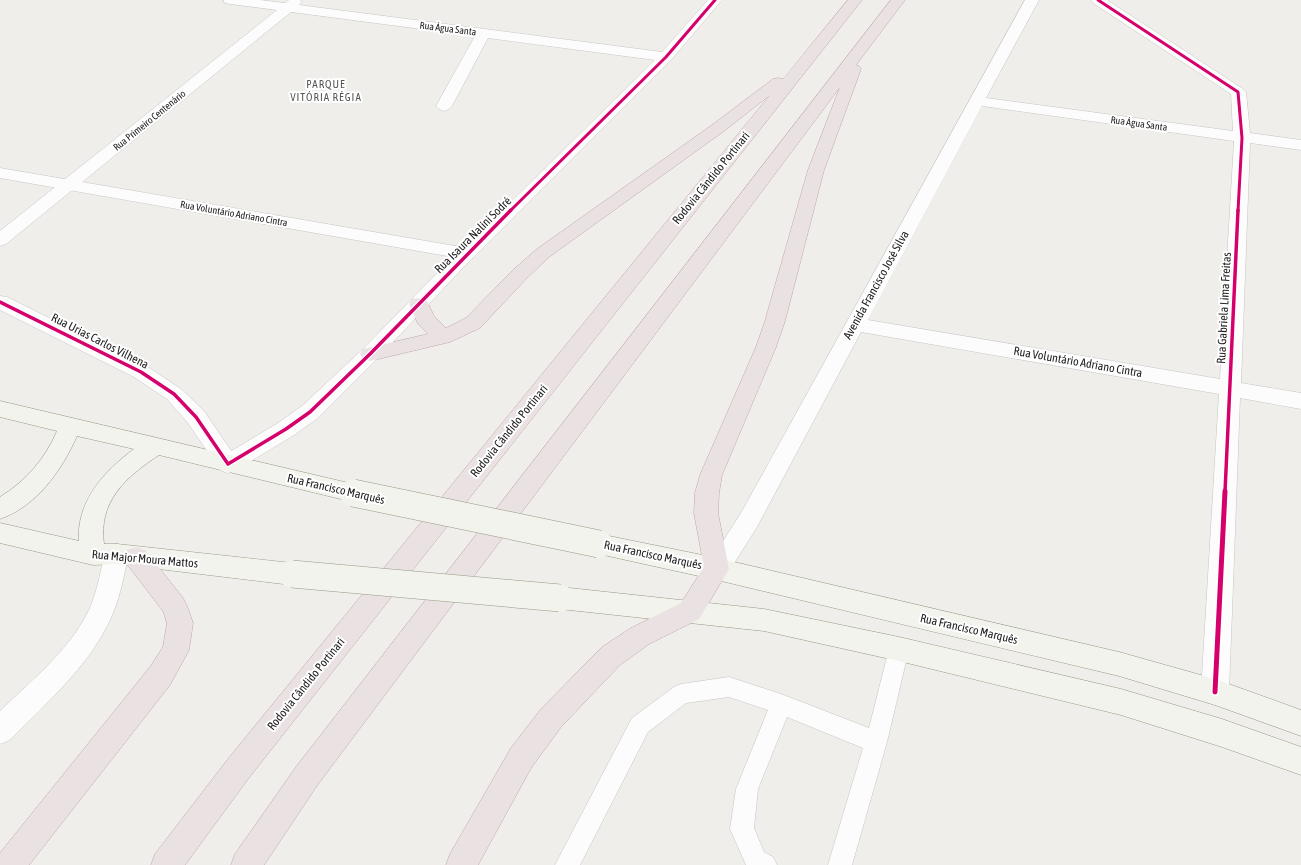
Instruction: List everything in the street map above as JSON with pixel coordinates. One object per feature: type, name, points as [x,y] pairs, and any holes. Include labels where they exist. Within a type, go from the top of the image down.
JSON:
[{"type":"highway","name":"Rodovia Cândido Portinari","points":[[166,865],[243,763],[855,0]]},
{"type":"highway","points":[[246,865],[306,777],[898,0]]},
{"type":"highway","points":[[461,865],[521,758],[551,718],[611,656],[640,636],[690,610],[717,569],[706,513],[707,493],[711,475],[766,347],[775,321],[816,170],[862,48]]},
{"type":"highway","points":[[370,354],[443,337],[473,323],[520,274],[543,253],[718,128],[806,60]]},
{"type":"highway","points":[[420,304],[425,319],[443,337]]},
{"type":"highway","points":[[10,865],[160,676],[176,650],[180,623],[174,606],[116,555]]},
{"type":"main road","name":"Rua Francisco Marquês","points":[[0,409],[353,494],[717,569],[1119,664],[1215,692],[1301,723]]},
{"type":"main road","points":[[0,509],[33,486],[52,464],[70,426]]},
{"type":"main road","points":[[116,555],[91,528],[96,504],[110,482],[131,462],[157,446]]},
{"type":"main road","name":"Rua Major Moura Mattos","points":[[0,533],[116,555],[292,574],[690,610]]},
{"type":"main road","points":[[690,610],[764,620],[899,649],[1121,702],[1222,733],[1301,761]]},
{"type":"street","name":"Rua Água Santa","points":[[230,0],[294,4],[484,33],[666,57]]},
{"type":"street","name":"Rua Isaura Nalini Sodré","points":[[228,464],[286,429],[310,412],[370,354],[467,254],[666,57],[715,0]]},
{"type":"street","name":"Avenida Francisco José Silva","points":[[717,569],[749,520],[1032,0]]},
{"type":"street","name":"Rua Gabriela Lima Freitas","points":[[1098,0],[1238,92],[1242,138],[1231,389],[1215,692]]},
{"type":"street","name":"Rua Primeiro Centenário","points":[[0,240],[294,4]]},
{"type":"street","points":[[444,106],[484,33]]},
{"type":"street","name":"Rua Água Santa","points":[[977,101],[1301,145]]},
{"type":"street","name":"Rua Voluntário Adriano Cintra","points":[[0,173],[467,254]]},
{"type":"street","name":"Rua Urias Carlos Vilhena","points":[[0,302],[141,372],[174,394],[196,417],[228,464]]},
{"type":"street","name":"Rua Voluntário Adriano Cintra","points":[[855,324],[1301,401]]},
{"type":"street","points":[[0,730],[69,660],[88,636],[101,612],[116,555]]},
{"type":"lane","points":[[840,865],[876,742],[899,649]]},
{"type":"lane","points":[[567,865],[640,725],[681,694],[729,687],[782,704],[876,742]]},
{"type":"lane","points":[[765,865],[756,860],[742,829],[747,789],[782,704]]},
{"type":"cycle path","points":[[0,302],[141,372],[174,394],[196,417],[228,464],[286,429],[310,412],[370,354],[467,254],[666,57],[715,0]]},
{"type":"cycle path","points":[[1098,0],[1238,92],[1242,138],[1215,692]]},
{"type":"district","name":"PARQUE VITÓRIA RÉGIA","points":[[326,90]]}]
